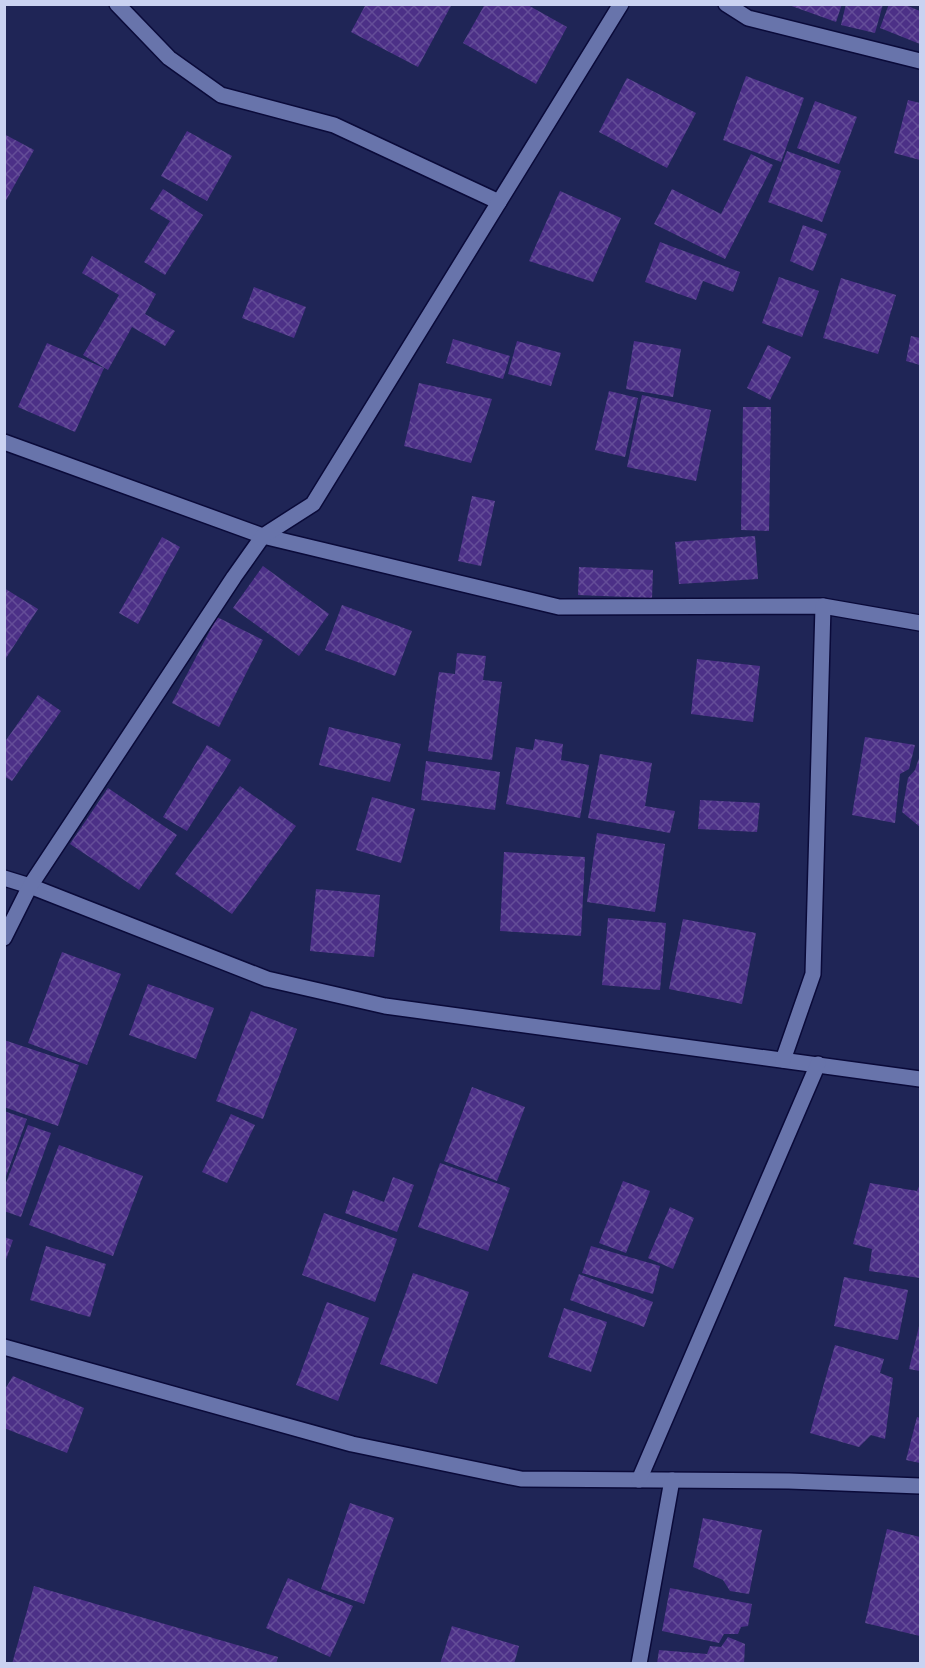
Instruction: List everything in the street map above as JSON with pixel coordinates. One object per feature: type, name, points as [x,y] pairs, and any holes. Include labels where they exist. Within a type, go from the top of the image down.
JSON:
[{"type":"street","points":[[117,4],[169,58],[221,95],[334,124],[499,202]]},
{"type":"street","points":[[4,938],[30,886],[263,536],[313,504],[621,4]]},
{"type":"street","points":[[726,4],[748,18],[921,61]]},
{"type":"street","points":[[4,442],[263,536],[560,607],[823,606],[921,623]]},
{"type":"street","points":[[783,1060],[813,974],[823,606]]},
{"type":"street","points":[[4,878],[30,886],[267,979],[385,1006],[921,1079]]},
{"type":"street","points":[[639,1480],[818,1064]]},
{"type":"street","points":[[4,1347],[352,1444],[521,1479],[789,1481],[921,1486]]},
{"type":"street","points":[[639,1664],[672,1480]]},
{"type":"building","points":[[366,4],[452,4],[418,67],[351,32]]},
{"type":"building","points":[[485,4],[526,4],[567,27],[536,84],[463,43]]},
{"type":"building","points":[[786,4],[842,4],[836,22]]},
{"type":"building","points":[[846,4],[883,4],[875,33],[841,25]]},
{"type":"building","points":[[889,4],[903,4],[920,11],[920,44],[880,28]]},
{"type":"building","points":[[746,76],[804,98],[781,162],[723,140]]},
{"type":"building","points":[[627,78],[696,113],[667,168],[599,132]]},
{"type":"building","points":[[908,100],[920,103],[920,160],[894,153]]},
{"type":"building","points":[[815,101],[857,117],[839,164],[797,148]]},
{"type":"building","points":[[187,131],[232,156],[207,201],[161,176]]},
{"type":"building","points":[[4,134],[34,150],[4,204]]},
{"type":"building","points":[[787,151],[841,171],[822,222],[768,202]]},
{"type":"building","points":[[751,154],[773,165],[725,259],[654,224],[672,189],[721,214]]},
{"type":"building","points":[[163,189],[203,215],[165,275],[144,262],[170,221],[150,209]]},
{"type":"building","points":[[560,191],[621,218],[593,282],[529,261]]},
{"type":"building","points":[[803,225],[827,234],[813,271],[790,261]]},
{"type":"building","points":[[660,242],[740,272],[733,292],[703,281],[696,300],[645,282]]},
{"type":"building","points":[[92,256],[156,294],[145,314],[175,331],[165,346],[132,327],[108,370],[83,355],[119,295],[82,273]]},
{"type":"building","points":[[779,277],[819,291],[802,337],[762,323]]},
{"type":"building","points":[[841,278],[896,295],[878,354],[823,338]]},
{"type":"building","points":[[254,287],[306,307],[294,338],[242,318]]},
{"type":"building","points":[[911,336],[920,338],[920,365],[906,361]]},
{"type":"building","points":[[453,339],[510,356],[503,379],[446,363]]},
{"type":"building","points":[[517,341],[561,353],[551,386],[508,374]]},
{"type":"building","points":[[634,341],[681,349],[673,397],[626,389]]},
{"type":"building","points":[[47,343],[104,368],[75,432],[18,407]]},
{"type":"building","points":[[768,345],[791,357],[770,400],[747,388]]},
{"type":"building","points":[[419,383],[492,399],[471,463],[404,446]]},
{"type":"building","points":[[609,391],[638,398],[625,457],[595,450]]},
{"type":"building","points":[[642,395],[711,410],[696,481],[627,467]]},
{"type":"building","points":[[743,407],[771,407],[769,531],[741,530]]},
{"type":"building","points":[[472,496],[495,501],[481,566],[458,561]]},
{"type":"building","points":[[755,536],[758,579],[679,584],[675,542]]},
{"type":"building","points":[[162,537],[180,547],[138,624],[119,613]]},
{"type":"building","points":[[263,566],[329,614],[299,656],[233,608]]},
{"type":"building","points":[[579,567],[653,570],[652,598],[578,595]]},
{"type":"building","points":[[4,588],[38,609],[4,661]]},
{"type":"building","points":[[342,605],[412,631],[395,676],[325,650]]},
{"type":"building","points":[[217,617],[263,640],[219,727],[172,703]]},
{"type":"building","points":[[457,653],[486,656],[483,680],[502,682],[492,760],[428,751],[439,672],[455,674]]},
{"type":"building","points":[[697,659],[760,666],[753,722],[691,714]]},
{"type":"building","points":[[38,695],[61,711],[12,781],[4,776],[4,743]]},
{"type":"building","points":[[329,727],[401,744],[390,782],[319,765]]},
{"type":"building","points":[[865,737],[915,745],[909,769],[900,774],[895,823],[852,815]]},
{"type":"building","points":[[535,739],[563,744],[561,760],[589,765],[580,818],[506,804],[516,747],[533,750]]},
{"type":"building","points":[[207,745],[231,760],[187,831],[163,817]]},
{"type":"building","points":[[600,754],[652,763],[645,806],[675,811],[670,833],[588,818]]},
{"type":"building","points":[[920,755],[920,827],[902,812],[908,778],[915,770]]},
{"type":"building","points":[[426,761],[500,772],[495,810],[421,800]]},
{"type":"building","points":[[240,786],[296,826],[232,914],[175,874]]},
{"type":"building","points":[[108,788],[177,835],[139,890],[70,844]]},
{"type":"building","points":[[372,797],[415,809],[401,863],[356,850]]},
{"type":"building","points":[[700,800],[760,803],[757,832],[698,829]]},
{"type":"building","points":[[597,833],[665,844],[655,912],[587,902]]},
{"type":"building","points":[[504,852],[585,857],[581,936],[500,931]]},
{"type":"building","points":[[316,889],[380,895],[374,957],[310,951]]},
{"type":"building","points":[[608,918],[666,923],[660,990],[602,985]]},
{"type":"building","points":[[683,919],[756,933],[742,1004],[669,989]]},
{"type":"building","points":[[62,952],[121,974],[87,1065],[28,1043]]},
{"type":"building","points":[[148,984],[214,1008],[196,1059],[129,1035]]},
{"type":"building","points":[[251,1011],[297,1029],[263,1119],[216,1101]]},
{"type":"building","points":[[4,1040],[79,1065],[58,1126],[4,1107]]},
{"type":"building","points":[[472,1087],[525,1107],[497,1181],[444,1161]]},
{"type":"building","points":[[4,1111],[27,1119],[5,1179],[4,1178]]},
{"type":"building","points":[[231,1114],[255,1125],[227,1183],[202,1172]]},
{"type":"building","points":[[28,1125],[51,1133],[21,1217],[4,1211],[4,1188]]},
{"type":"building","points":[[59,1145],[143,1176],[113,1256],[29,1225]]},
{"type":"building","points":[[440,1163],[510,1188],[488,1251],[418,1227]]},
{"type":"building","points":[[393,1177],[414,1185],[397,1232],[345,1213],[353,1190],[384,1202]]},
{"type":"building","points":[[623,1181],[650,1191],[626,1253],[599,1243]]},
{"type":"building","points":[[870,1183],[917,1191],[920,1184],[920,1278],[869,1271],[872,1249],[853,1244]]},
{"type":"building","points":[[670,1207],[694,1218],[673,1269],[648,1258]]},
{"type":"building","points":[[324,1213],[397,1239],[375,1302],[302,1275]]},
{"type":"building","points":[[4,1237],[13,1240],[5,1262],[4,1261]]},
{"type":"building","points":[[46,1246],[106,1264],[90,1317],[30,1300]]},
{"type":"building","points":[[591,1246],[660,1266],[653,1294],[582,1273]]},
{"type":"building","points":[[413,1273],[469,1292],[437,1384],[380,1364]]},
{"type":"building","points":[[579,1274],[653,1302],[644,1327],[570,1300]]},
{"type":"building","points":[[844,1277],[908,1290],[898,1340],[834,1326]]},
{"type":"building","points":[[327,1302],[369,1318],[338,1401],[296,1385]]},
{"type":"building","points":[[564,1308],[607,1322],[591,1372],[548,1357]]},
{"type":"building","points":[[920,1322],[920,1371],[909,1369]]},
{"type":"building","points":[[835,1345],[884,1359],[880,1373],[893,1378],[885,1439],[871,1435],[859,1447],[810,1433]]},
{"type":"building","points":[[13,1376],[84,1408],[67,1453],[4,1428],[4,1391]]},
{"type":"building","points":[[917,1417],[920,1418],[920,1463],[906,1460]]},
{"type":"building","points":[[350,1503],[394,1518],[364,1604],[321,1589]]},
{"type":"building","points":[[703,1518],[762,1530],[749,1594],[730,1591],[723,1580],[693,1567]]},
{"type":"building","points":[[887,1529],[920,1537],[920,1636],[865,1623]]},
{"type":"building","points":[[288,1578],[353,1606],[330,1657],[266,1628]]},
{"type":"building","points":[[34,1586],[278,1657],[276,1664],[12,1664]]},
{"type":"building","points":[[670,1588],[752,1604],[748,1626],[741,1627],[738,1634],[724,1634],[719,1643],[662,1631]]},
{"type":"building","points":[[452,1626],[519,1646],[514,1664],[440,1664]]},
{"type":"building","points":[[728,1637],[745,1644],[744,1664],[657,1664],[659,1650],[707,1654],[710,1646],[721,1647]]}]
